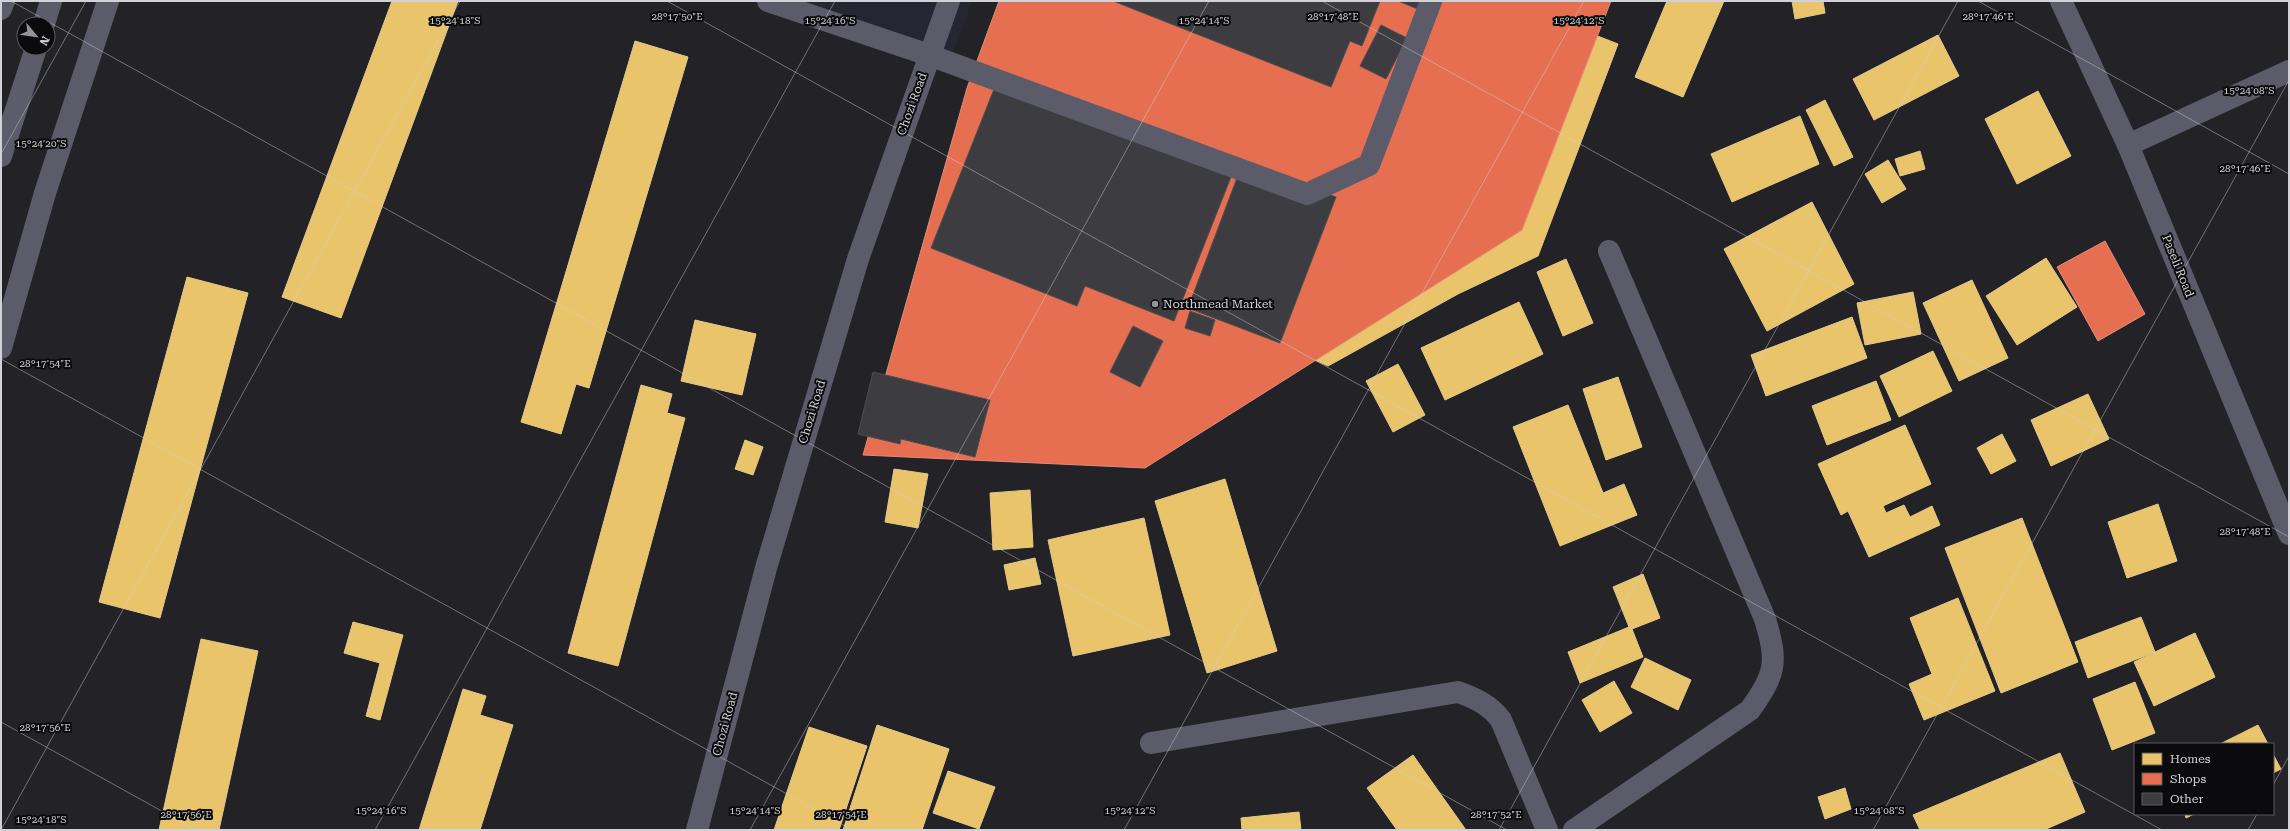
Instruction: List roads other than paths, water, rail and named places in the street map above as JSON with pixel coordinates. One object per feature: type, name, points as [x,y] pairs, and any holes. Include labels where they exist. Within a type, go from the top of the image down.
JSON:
[{"type":"main road","points":[[1,9],[4,1]]},
{"type":"main road","points":[[46,16],[51,1]]},
{"type":"main road","points":[[1,156],[33,56]]},
{"type":"street","points":[[1,348],[45,193],[108,1]]},
{"type":"street","points":[[768,1],[930,55],[1308,194],[1369,165],[1431,1]]},
{"type":"street","name":"Chozi Road","points":[[697,830],[766,568],[854,274],[888,170],[949,1]]},
{"type":"street","name":"Paseli Road","points":[[2061,1],[2128,144],[2289,534]]},
{"type":"street","points":[[2128,144],[2289,71]]},
{"type":"street","points":[[1574,830],[1750,710],[1767,686],[1773,668],[1773,648],[1765,619],[1609,251]]},
{"type":"street","points":[[1151,743],[1458,692],[1485,704],[1494,711],[1501,720],[1547,830]]},
{"type":"place","name":"Northmead Market","points":[[1155,304]]}]
